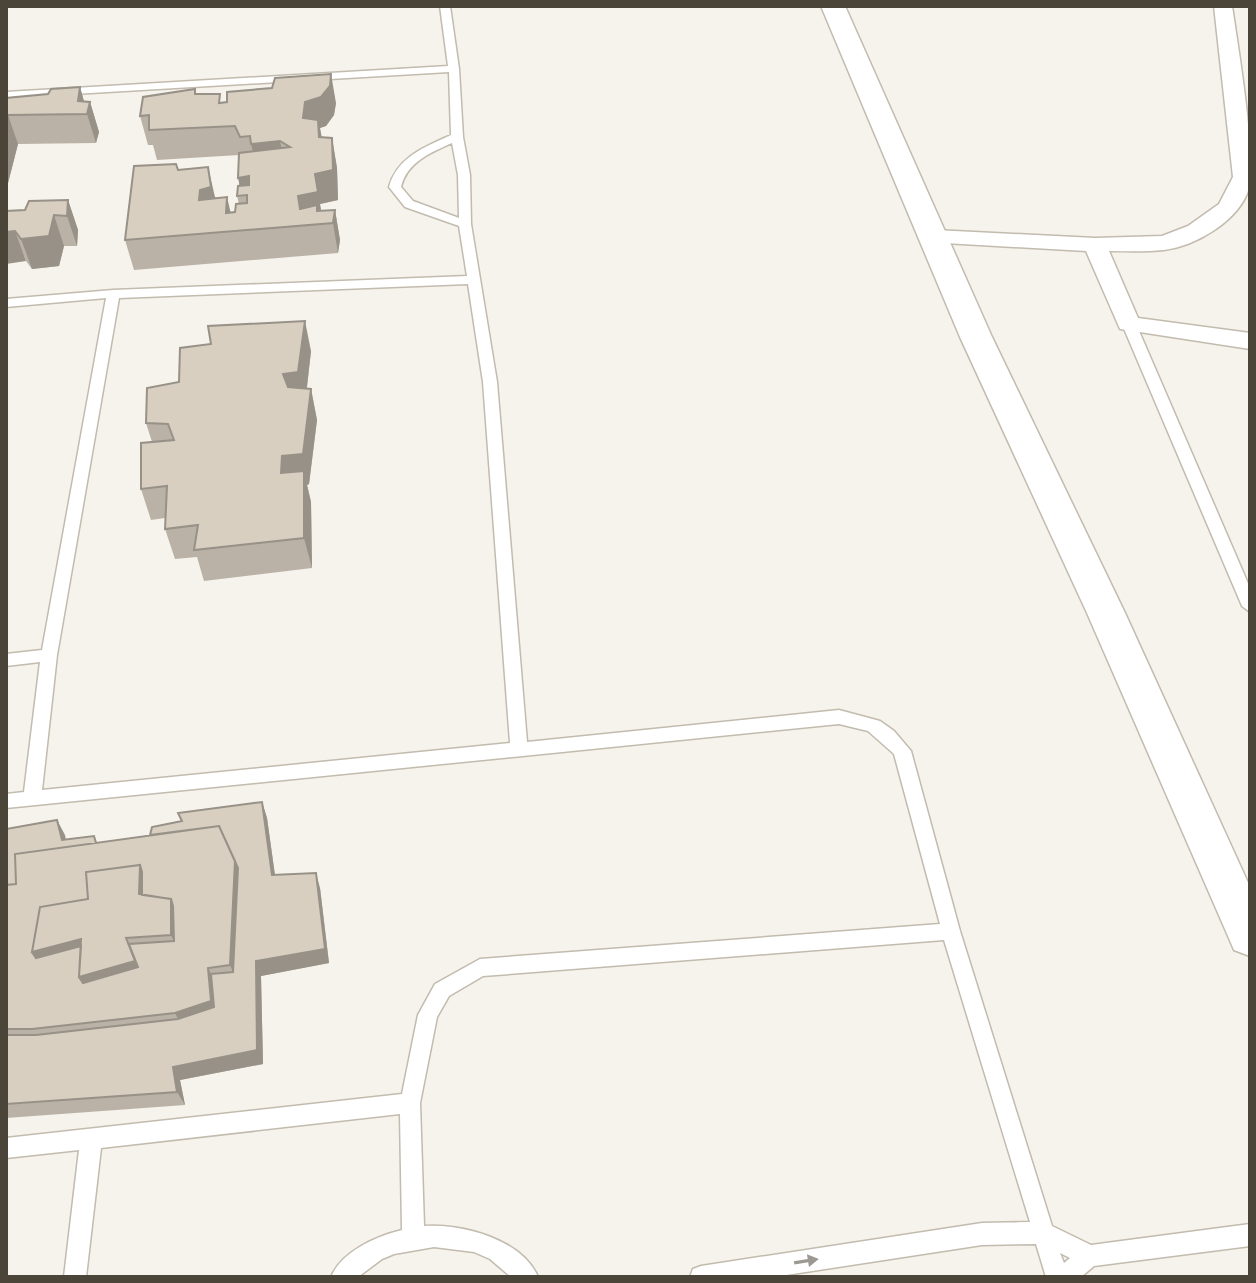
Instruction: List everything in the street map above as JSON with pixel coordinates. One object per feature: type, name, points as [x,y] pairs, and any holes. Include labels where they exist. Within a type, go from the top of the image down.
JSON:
[{"type":"street","points":[[833,6],[976,337],[1106,613],[1250,936]]},
{"type":"street","points":[[935,237],[1095,245],[1165,243],[1196,231],[1228,208],[1244,177],[1241,79],[1223,6]]},
{"type":"street","points":[[1095,245],[1129,324],[1250,341]]},
{"type":"lane","points":[[445,6],[454,69],[457,137],[464,175],[465,224],[490,382],[519,749]]},
{"type":"lane","points":[[6,95],[454,69]]},
{"type":"lane","points":[[457,137],[410,162],[395,179],[395,187],[409,204],[465,224]]},
{"type":"lane","points":[[6,303],[113,294],[474,280]]},
{"type":"lane","points":[[32,798],[49,655],[113,294]]},
{"type":"lane","points":[[1129,324],[1250,606]]},
{"type":"lane","points":[[6,660],[49,655]]},
{"type":"lane","points":[[6,801],[839,717],[866,722],[886,731],[902,751],[951,931],[1060,1277],[1090,1256],[1250,1235]]},
{"type":"lane","points":[[413,1236],[410,1103],[428,1015],[442,990],[480,968],[951,931]]},
{"type":"lane","points":[[6,1148],[410,1103]]},
{"type":"lane","points":[[75,1277],[91,1140]]},
{"type":"lane","points":[[701,1277],[982,1234],[1044,1233],[1090,1256]]},
{"type":"lane","points":[[342,1277],[378,1249],[413,1236],[456,1235],[495,1250],[527,1277]]},
{"type":"building","points":[[331,74],[330,86],[321,97],[305,102],[303,118],[318,120],[319,137],[332,138],[333,170],[315,174],[318,192],[298,196],[300,209],[317,205],[317,211],[335,210],[333,223],[125,240],[134,166],[176,164],[178,170],[208,167],[211,187],[200,190],[199,200],[227,197],[226,213],[235,212],[236,204],[247,203],[247,195],[237,196],[238,186],[249,185],[249,176],[238,178],[239,153],[290,147],[280,141],[251,144],[250,136],[240,137],[235,126],[149,130],[149,115],[140,116],[143,97],[195,89],[195,94],[220,94],[219,103],[227,102],[227,92],[272,88],[275,78]]},
{"type":"building","points":[[80,87],[78,101],[90,102],[87,114],[8,115],[6,121],[6,98]]},
{"type":"building","points":[[68,200],[67,216],[54,215],[49,236],[21,239],[15,231],[6,232],[6,211],[25,210],[29,201]]},
{"type":"building","points":[[305,321],[298,372],[283,374],[288,387],[311,389],[303,454],[282,456],[281,473],[304,471],[304,538],[194,550],[198,525],[165,529],[167,486],[141,489],[141,443],[174,440],[168,424],[146,423],[147,388],[179,382],[180,348],[211,344],[208,326]]},
{"type":"building","points":[[262,802],[272,875],[316,873],[325,949],[256,961],[257,1050],[173,1067],[177,1092],[6,1104],[6,1035],[36,1035],[178,1019],[214,1007],[211,974],[233,972],[238,868],[219,826],[150,835],[152,827],[182,821],[178,813]]},
{"type":"building","points":[[57,820],[62,840],[94,836],[96,843],[15,854],[16,884],[6,885],[6,829]]},
{"type":"building","points":[[219,826],[235,861],[230,965],[208,968],[211,1001],[175,1013],[32,1029],[6,1029],[6,885],[16,884],[15,854]],"holes":[[[140,865],[142,895],[171,899],[174,941],[129,944],[138,967],[83,983],[79,977],[81,946],[36,958],[32,952],[40,907],[88,899],[86,872]]]},
{"type":"building","points":[[140,865],[139,894],[171,899],[171,935],[126,938],[135,961],[79,977],[81,939],[32,952],[40,907],[88,899],[86,872]]}]
